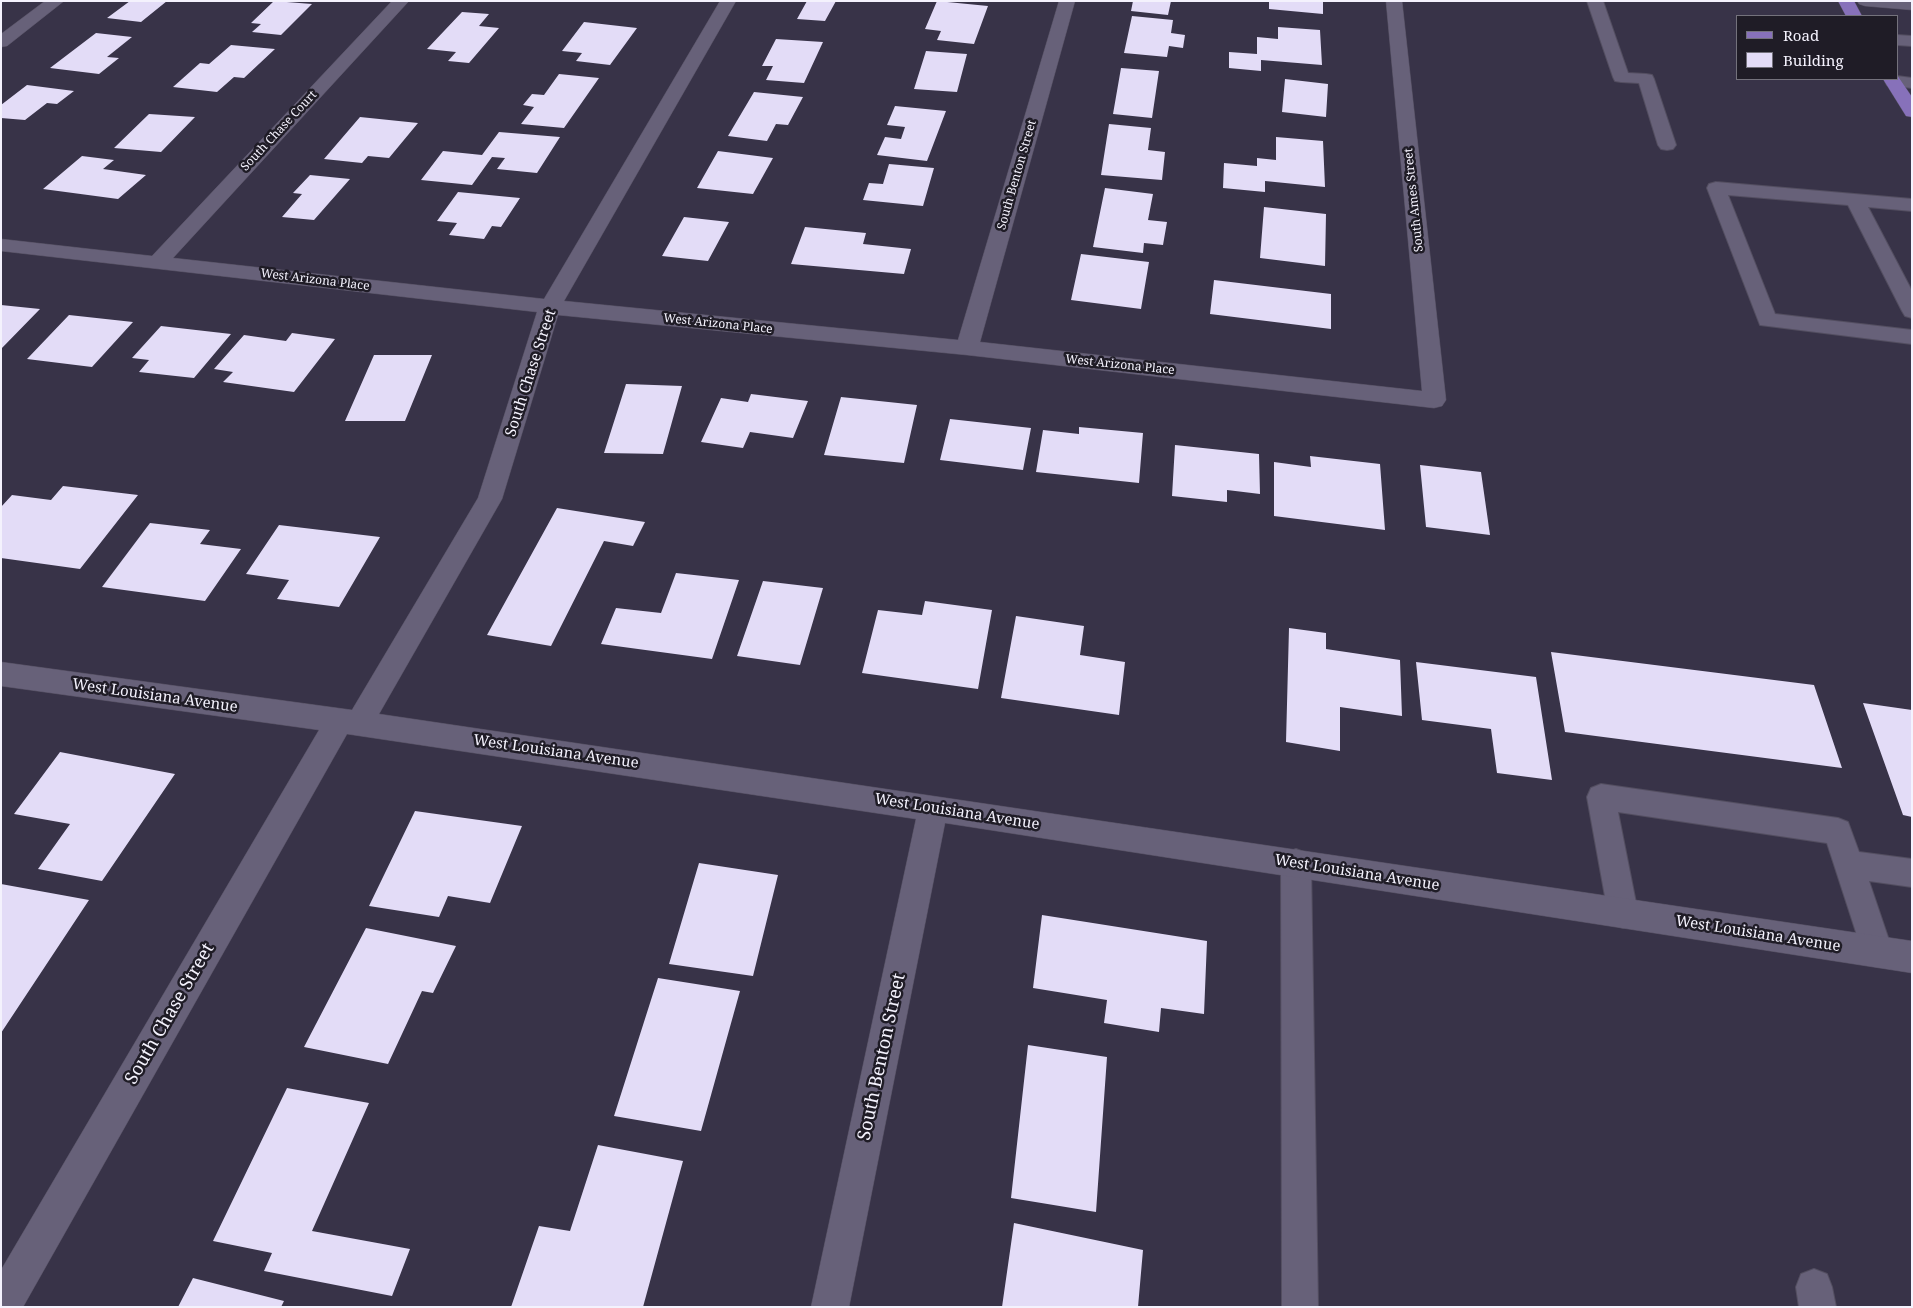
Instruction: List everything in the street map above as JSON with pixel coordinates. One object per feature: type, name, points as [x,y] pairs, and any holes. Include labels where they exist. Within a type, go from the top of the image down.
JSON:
[{"type":"main road","points":[[1846,1],[1853,15]]},
{"type":"main road","points":[[1892,80],[1912,112]]},
{"type":"street","points":[[1,42],[56,1]]},
{"type":"street","name":"South Chase Court","points":[[158,262],[401,1]]},
{"type":"street","name":"South Chase Street","points":[[1,1307],[349,722],[490,499],[550,307],[728,1]]},
{"type":"street","name":"South Benton Street","points":[[967,348],[1067,1]]},
{"type":"street","name":"South Ames Street","points":[[1394,1],[1434,400]]},
{"type":"street","points":[[1865,1],[1912,5]]},
{"type":"street","name":"West Arizona Place","points":[[1,245],[550,307],[967,348],[1434,400]]},
{"type":"street","name":"West Louisiana Avenue","points":[[1,674],[349,722],[933,808],[1912,957]]},
{"type":"street","name":"South Benton Street","points":[[830,1307],[933,808]]},
{"type":"lane","points":[[1595,1],[1622,77],[1646,80],[1667,145]]},
{"type":"lane","points":[[1898,40],[1912,41]]},
{"type":"lane","points":[[1892,80],[1912,83]]},
{"type":"lane","points":[[1912,205],[1716,188],[1767,320],[1912,337]]},
{"type":"lane","points":[[1855,200],[1912,311]]},
{"type":"lane","points":[[1623,913],[1601,797],[1838,831],[1877,952]]},
{"type":"lane","points":[[1296,864],[1300,1307]]},
{"type":"lane","points":[[1849,864],[1912,873]]},
{"type":"building","points":[[130,1],[167,1],[141,22],[107,18]]},
{"type":"building","points":[[274,1],[312,4],[281,35],[252,32],[261,24],[251,23]]},
{"type":"building","points":[[807,1],[836,1],[825,21],[797,19]]},
{"type":"building","points":[[937,1],[988,6],[974,44],[937,40],[941,31],[925,29]]},
{"type":"building","points":[[1133,1],[1171,1],[1168,15],[1131,11]]},
{"type":"building","points":[[1269,1],[1323,1],[1323,14],[1269,9]]},
{"type":"building","points":[[462,12],[489,14],[479,26],[499,28],[469,63],[448,61],[456,52],[427,49]]},
{"type":"building","points":[[1132,16],[1173,20],[1171,33],[1185,35],[1183,48],[1169,46],[1167,57],[1124,53]]},
{"type":"building","points":[[584,22],[637,28],[610,65],[576,61],[582,53],[562,51]]},
{"type":"building","points":[[1278,27],[1320,30],[1322,65],[1261,60],[1261,71],[1229,68],[1229,52],[1257,54],[1257,37],[1278,39]]},
{"type":"building","points":[[96,33],[132,37],[107,57],[119,58],[99,74],[50,68]]},
{"type":"building","points":[[776,39],[823,42],[804,83],[766,80],[773,66],[762,66]]},
{"type":"building","points":[[231,45],[275,49],[244,78],[234,77],[217,92],[173,87],[200,63],[209,64]]},
{"type":"building","points":[[926,51],[967,54],[957,92],[914,89]]},
{"type":"building","points":[[1121,68],[1159,71],[1152,118],[1113,114]]},
{"type":"building","points":[[559,74],[599,78],[564,128],[521,124],[534,107],[523,105],[532,94],[544,95]]},
{"type":"building","points":[[1285,79],[1328,84],[1326,117],[1282,112]]},
{"type":"building","points":[[27,85],[74,91],[57,104],[47,103],[25,120],[1,118],[1,105]]},
{"type":"building","points":[[754,92],[803,97],[788,125],[776,124],[767,141],[728,136]]},
{"type":"building","points":[[895,106],[946,111],[927,161],[877,155],[885,137],[901,139],[905,127],[887,125]]},
{"type":"building","points":[[149,114],[195,117],[161,152],[114,148]]},
{"type":"building","points":[[360,117],[418,123],[389,158],[368,156],[362,163],[324,159]]},
{"type":"building","points":[[1109,124],[1151,128],[1148,150],[1165,152],[1162,180],[1101,175]]},
{"type":"building","points":[[499,132],[560,137],[537,173],[497,169],[505,158],[492,157],[472,185],[421,180],[443,151],[482,155]]},
{"type":"building","points":[[1276,137],[1323,141],[1325,187],[1265,181],[1265,192],[1223,188],[1224,163],[1257,166],[1257,158],[1276,160]]},
{"type":"building","points":[[718,151],[773,158],[753,194],[697,188]]},
{"type":"building","points":[[82,156],[114,160],[103,169],[146,175],[118,199],[43,189]]},
{"type":"building","points":[[889,164],[934,168],[923,206],[863,200],[869,183],[883,184]]},
{"type":"building","points":[[310,175],[350,179],[314,220],[282,217],[302,194],[293,193]]},
{"type":"building","points":[[1105,188],[1153,194],[1148,220],[1167,222],[1163,245],[1144,243],[1143,253],[1093,247]]},
{"type":"building","points":[[458,192],[520,198],[501,227],[492,226],[484,239],[449,235],[457,223],[437,221]]},
{"type":"building","points":[[1264,207],[1326,214],[1325,266],[1260,258]]},
{"type":"building","points":[[684,217],[729,222],[708,261],[662,256]]},
{"type":"building","points":[[805,227],[866,233],[863,244],[911,249],[904,274],[791,264]]},
{"type":"building","points":[[1081,254],[1149,262],[1141,309],[1071,300]]},
{"type":"building","points":[[1214,280],[1331,294],[1331,329],[1210,314]]},
{"type":"building","points":[[1,305],[40,309],[1,349]]},
{"type":"building","points":[[69,315],[133,322],[92,367],[27,359]]},
{"type":"building","points":[[161,326],[231,334],[194,378],[139,372],[149,360],[132,358]]},
{"type":"building","points":[[292,333],[335,339],[294,392],[223,382],[233,372],[214,369],[244,335],[286,341]]},
{"type":"building","points":[[374,355],[432,355],[405,421],[345,421]]},
{"type":"building","points":[[626,384],[682,386],[663,454],[604,453]]},
{"type":"building","points":[[751,394],[808,401],[793,438],[750,432],[743,448],[701,442],[721,398],[748,402]]},
{"type":"building","points":[[841,397],[917,405],[904,463],[824,455]]},
{"type":"building","points":[[950,419],[1031,428],[1023,470],[940,460]]},
{"type":"building","points":[[1079,427],[1143,433],[1139,483],[1036,472],[1043,430],[1079,434]]},
{"type":"building","points":[[1175,445],[1259,454],[1260,494],[1227,490],[1227,502],[1172,496]]},
{"type":"building","points":[[1310,456],[1380,464],[1385,530],[1274,516],[1274,462],[1311,467]]},
{"type":"building","points":[[1420,465],[1481,472],[1490,535],[1426,527]]},
{"type":"building","points":[[63,486],[138,495],[80,569],[1,558],[1,507],[12,495],[51,500]]},
{"type":"building","points":[[557,508],[645,522],[633,546],[604,541],[551,646],[487,635]]},
{"type":"building","points":[[150,523],[210,530],[200,544],[241,549],[205,601],[102,587]]},
{"type":"building","points":[[279,525],[380,537],[339,607],[277,599],[289,580],[246,574]]},
{"type":"building","points":[[676,573],[739,580],[712,659],[601,644],[616,608],[661,613]]},
{"type":"building","points":[[763,581],[823,588],[800,665],[737,656]]},
{"type":"building","points":[[925,601],[992,610],[978,689],[862,673],[878,610],[922,615]]},
{"type":"building","points":[[1016,616],[1084,626],[1080,655],[1125,662],[1119,715],[1001,698]]},
{"type":"building","points":[[1289,628],[1326,633],[1326,649],[1400,660],[1402,716],[1340,707],[1340,751],[1286,742]]},
{"type":"building","points":[[1551,652],[1814,685],[1842,768],[1565,732]]},
{"type":"building","points":[[1416,662],[1536,677],[1552,780],[1497,773],[1491,729],[1422,720]]},
{"type":"building","points":[[1863,703],[1912,710],[1912,817],[1903,815]]},
{"type":"building","points":[[60,752],[175,774],[102,881],[38,869],[70,824],[14,814]]},
{"type":"building","points":[[415,811],[522,826],[490,903],[448,896],[439,917],[369,906]]},
{"type":"building","points":[[699,863],[778,875],[753,976],[669,964]]},
{"type":"building","points":[[1,884],[89,900],[1,1033]]},
{"type":"building","points":[[1042,915],[1207,941],[1204,1014],[1161,1008],[1159,1032],[1104,1023],[1107,1000],[1033,988]]},
{"type":"building","points":[[366,928],[456,946],[433,993],[422,991],[388,1064],[304,1047]]},
{"type":"building","points":[[658,978],[740,991],[701,1131],[614,1116]]},
{"type":"building","points":[[1028,1045],[1107,1057],[1096,1212],[1011,1198]]},
{"type":"building","points":[[287,1088],[369,1103],[312,1231],[410,1249],[392,1296],[264,1271],[272,1253],[213,1241]]},
{"type":"building","points":[[598,1145],[683,1161],[643,1307],[511,1307],[539,1226],[570,1231]]},
{"type":"building","points":[[1014,1223],[1143,1250],[1138,1307],[1002,1307]]},
{"type":"building","points":[[193,1278],[284,1301],[281,1307],[178,1307]]}]
